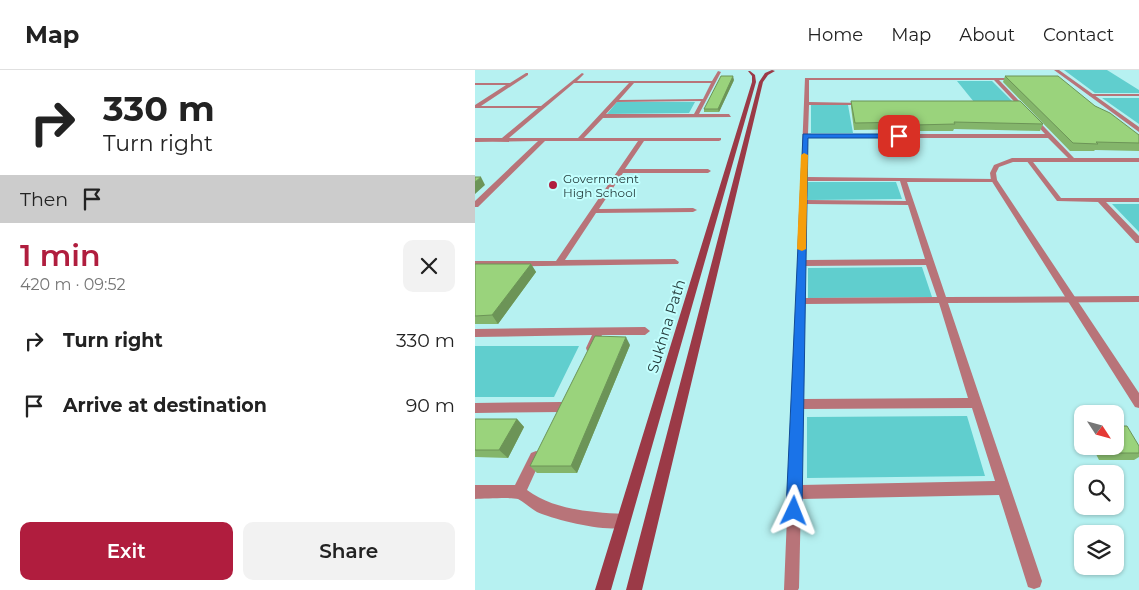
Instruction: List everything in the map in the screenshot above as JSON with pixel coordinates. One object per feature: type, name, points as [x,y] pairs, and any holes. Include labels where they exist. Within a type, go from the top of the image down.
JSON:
[{"type":"main road","name":"Sukhna Path","points":[[603,590],[755,82],[754,76],[747,72],[775,71]]},
{"type":"main road","name":"Sukhna Path","points":[[634,590],[761,82],[766,74],[775,71]]},
{"type":"street","points":[[1056,70],[1139,130]]},
{"type":"street","points":[[696,116],[719,72]]},
{"type":"street","points":[[527,74],[475,107],[543,107]]},
{"type":"street","points":[[503,140],[582,74]]},
{"type":"street","points":[[791,588],[807,79],[1023,79]]},
{"type":"street","points":[[995,79],[1071,159]]},
{"type":"street","points":[[1060,79],[1069,79]]},
{"type":"street","points":[[572,82],[713,82]]},
{"type":"street","points":[[579,140],[633,82]]},
{"type":"street","points":[[476,85],[511,84]]},
{"type":"street","points":[[1091,95],[1139,95]]},
{"type":"street","points":[[615,101],[704,100]]},
{"type":"street","points":[[806,103],[874,104]]},
{"type":"street","points":[[1009,104],[1019,104]]},
{"type":"street","points":[[601,116],[729,116]]},
{"type":"street","points":[[805,136],[1050,136]]},
{"type":"street","points":[[475,140],[719,139]]},
{"type":"street","points":[[475,205],[543,140]]},
{"type":"street","points":[[558,264],[642,140]]},
{"type":"street","points":[[1028,159],[1059,200],[1139,200]]},
{"type":"street","points":[[1138,160],[1028,159],[1001,163],[996,166],[993,173],[994,180],[1073,300],[1134,386],[1139,403]]},
{"type":"street","points":[[621,171],[708,171]]},
{"type":"street","points":[[804,179],[994,180]]},
{"type":"street","points":[[903,180],[1034,581]]},
{"type":"street","points":[[1100,200],[1139,241]]},
{"type":"street","points":[[803,202],[911,203]]},
{"type":"street","points":[[594,211],[693,210]]},
{"type":"street","points":[[475,264],[675,262]]},
{"type":"street","points":[[801,263],[930,262]]},
{"type":"street","points":[[800,301],[1139,299]]},
{"type":"street","points":[[475,333],[645,331]]},
{"type":"street","points":[[587,357],[599,332]]},
{"type":"street","points":[[797,404],[976,404]]},
{"type":"street","points":[[475,408],[562,407]]},
{"type":"street","points":[[519,492],[540,449]]},
{"type":"street","points":[[794,492],[1003,488]]},
{"type":"street","points":[[475,492],[519,492],[531,503],[573,516],[623,521]]},
{"type":"shaded area","points":[[1064,70],[1107,70],[1139,90],[1139,93],[1095,93]]},
{"type":"shaded area","points":[[957,81],[992,81],[1013,102],[974,102]]},
{"type":"shaded area","points":[[1102,98],[1139,98],[1139,124]]},
{"type":"shaded area","points":[[617,102],[695,102],[689,113],[607,114]]},
{"type":"shaded area","points":[[811,105],[848,105],[853,133],[811,133]]},
{"type":"shaded area","points":[[807,182],[896,182],[902,199],[808,200]]},
{"type":"shaded area","points":[[1112,204],[1139,204],[1139,232]]},
{"type":"shaded area","points":[[922,267],[932,297],[808,298],[808,268]]},
{"type":"shaded area","points":[[475,346],[579,346],[554,397],[475,397]]},
{"type":"shaded area","points":[[967,416],[985,476],[807,478],[807,417]]},
{"type":"building","points":[[721,76],[733,76],[718,109],[704,109]]},
{"type":"building","points":[[1005,76],[1058,76],[1095,106],[1110,113],[1139,135],[1139,143],[1073,143]]},
{"type":"building","points":[[851,101],[1020,101],[1043,124],[954,122],[955,124],[914,125],[913,122],[855,123]]},
{"type":"building","points":[[475,264],[531,264],[492,315],[475,316]]},
{"type":"building","points":[[595,336],[626,337],[571,466],[530,466]]},
{"type":"building","points":[[475,419],[517,419],[499,450],[475,450]]},
{"type":"building","points":[[1124,426],[1127,426],[1139,446],[1139,453],[1124,453]]},
{"type":"slow traffic","points":[[802,249],[804,155]]},
{"type":"place","name":"Government High School","points":[[553,185]]},
{"type":"route","points":[[794,511],[805,136],[899,136]]}]
